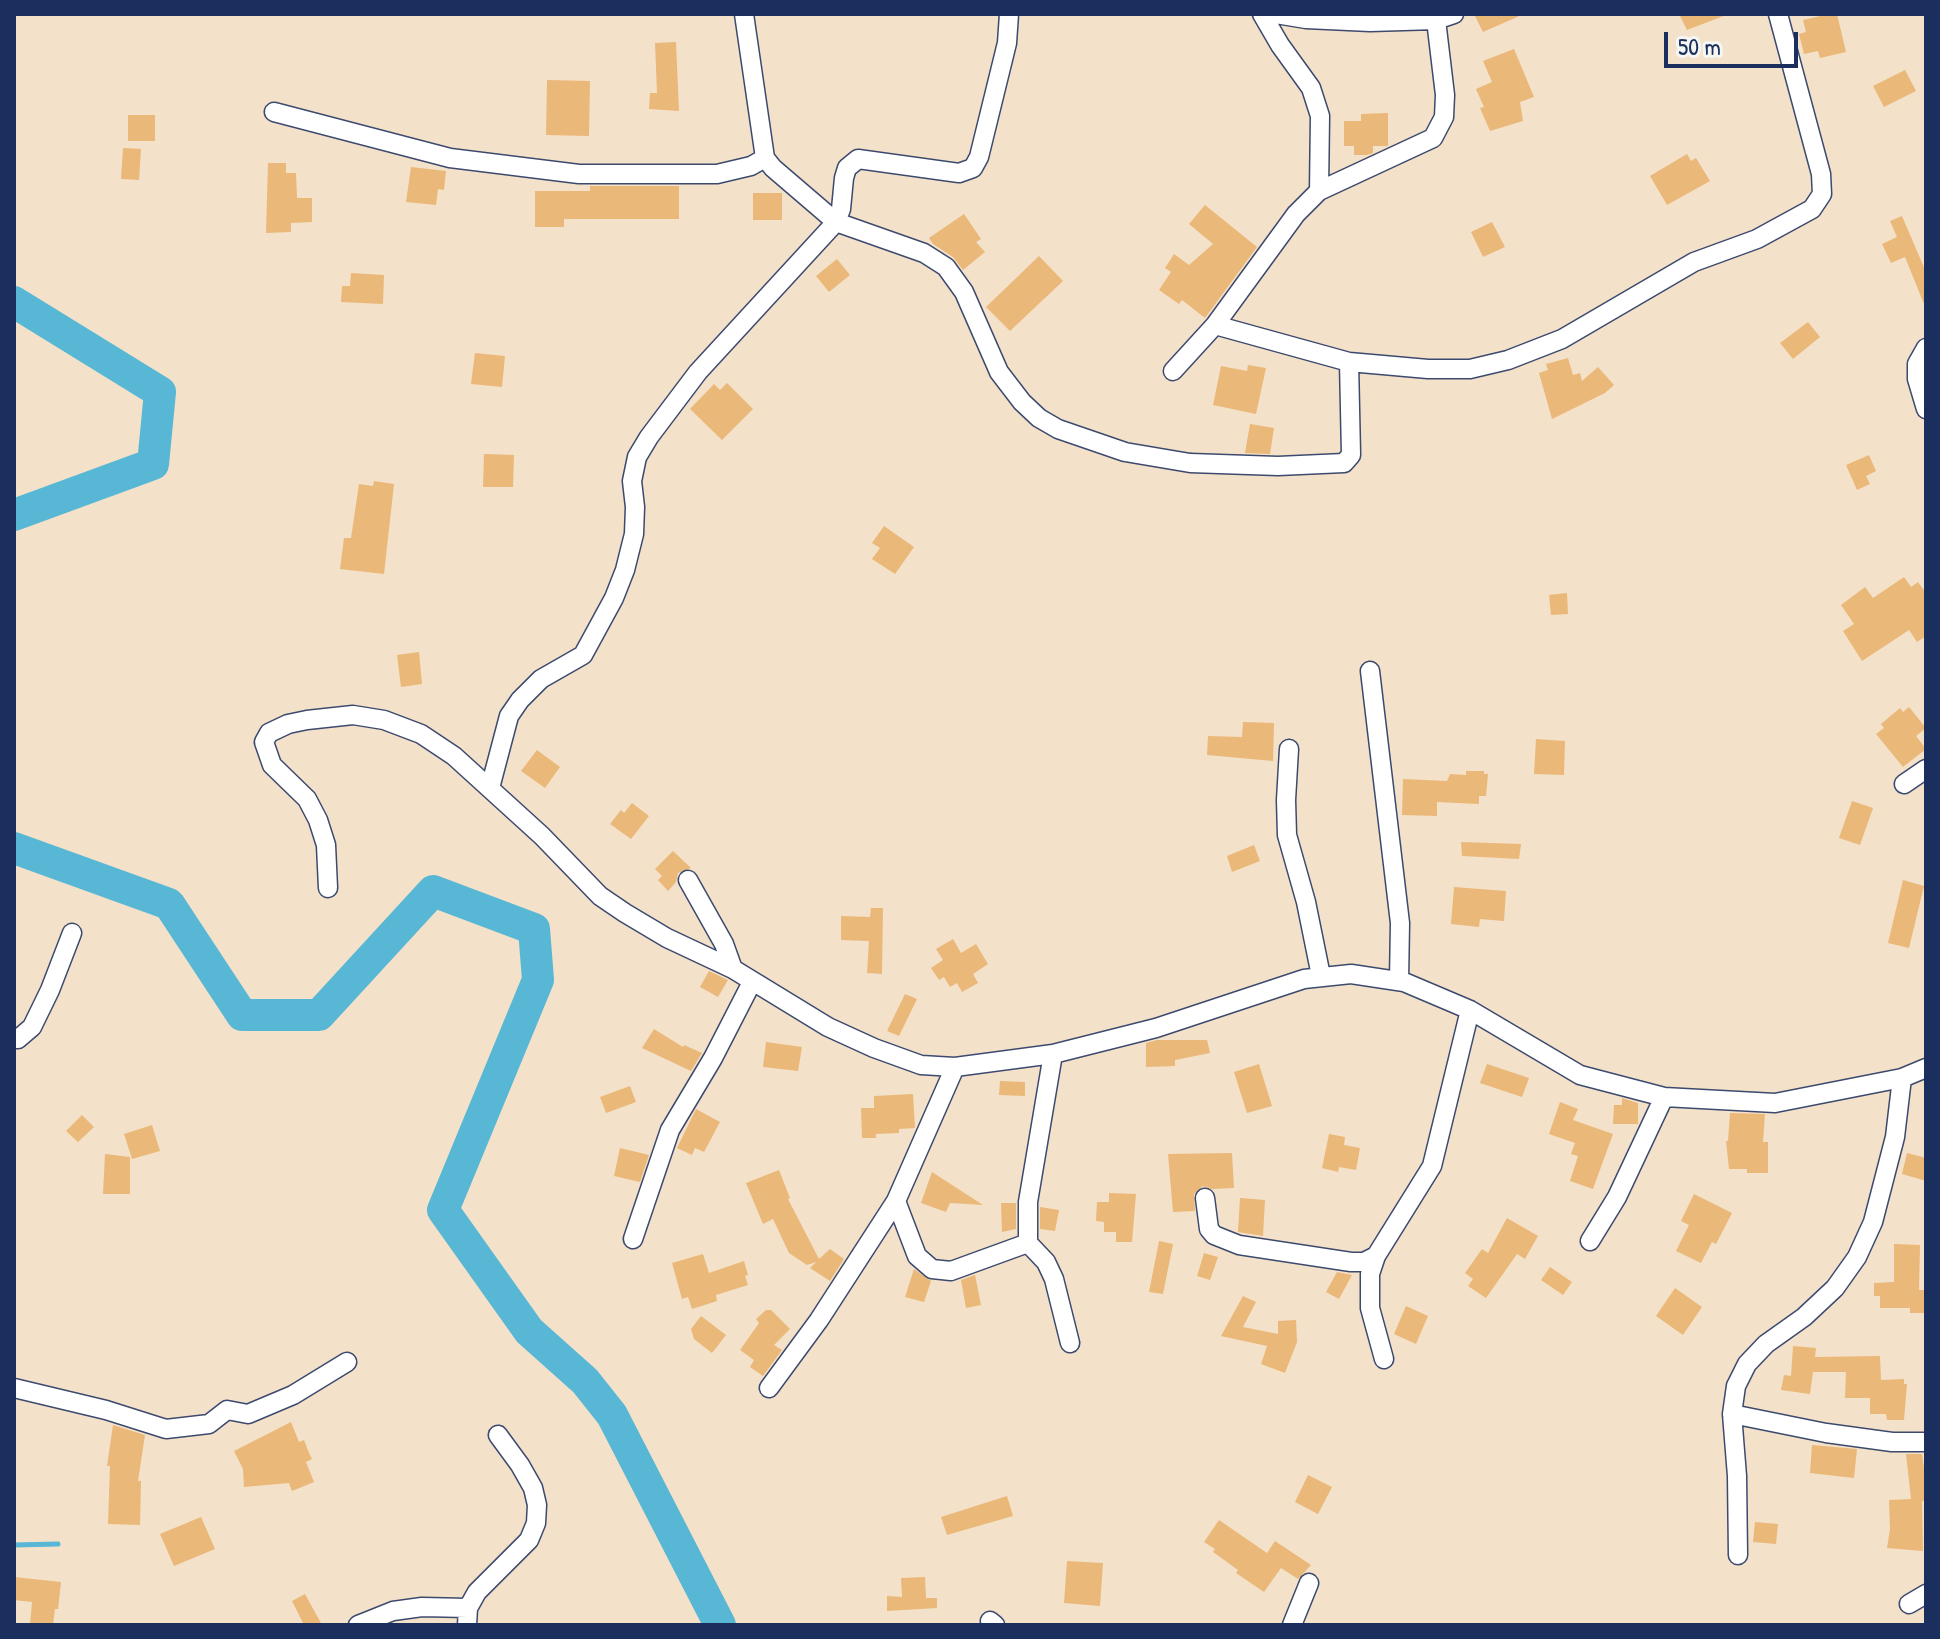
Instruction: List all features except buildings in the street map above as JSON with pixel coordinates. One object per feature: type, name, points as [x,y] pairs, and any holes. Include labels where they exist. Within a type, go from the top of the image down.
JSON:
[{"type":"street","points":[[744,14],[765,158],[836,222],[924,253],[946,267],[964,292],[999,372],[1022,402],[1039,418],[1058,429],[1125,452],[1190,463],[1278,466],[1344,463],[1351,455],[1349,362]]},
{"type":"street","points":[[993,14],[1007,43]]},
{"type":"street","points":[[490,788],[509,716],[541,679],[583,655],[614,598],[634,534],[632,481],[637,457],[643,447],[698,372],[836,222],[847,168],[858,159],[959,173],[973,168],[979,157],[1007,43],[1009,14]]},
{"type":"street","points":[[1262,14],[1311,88],[1320,116],[1319,191]]},
{"type":"street","points":[[1173,371],[1215,325],[1296,214],[1319,191],[1433,138],[1444,117],[1445,17],[1370,22],[1306,19],[1276,14]]},
{"type":"street","points":[[1215,325],[1349,362],[1428,369],[1470,369],[1508,360],[1562,339],[1694,262],[1757,239],[1812,209],[1822,194],[1821,174],[1778,14]]},
{"type":"street","points":[[274,112],[450,158],[579,174],[717,174],[751,166],[765,158]]},
{"type":"street","points":[[1926,348],[1917,364],[1917,379],[1926,409]]},
{"type":"street","points":[[1370,671],[1400,923],[1399,981]]},
{"type":"street","points":[[328,888],[326,845],[318,820],[307,799],[272,765],[264,742],[269,733],[277,728],[307,720],[353,715],[384,720],[421,734],[454,756],[542,836],[600,896],[667,938],[733,969],[828,1027],[921,1065],[955,1067],[1053,1054],[1156,1028],[1321,976],[1351,974],[1399,981],[1470,1010],[1580,1075],[1664,1097],[1775,1103],[1902,1078],[1926,1068]]},
{"type":"street","points":[[1289,749],[1287,835],[1306,902],[1321,976]]},
{"type":"street","points":[[1904,784],[1926,769]]},
{"type":"street","points":[[688,880],[724,944],[733,969]]},
{"type":"street","points":[[14,1039],[32,1027],[72,933]]},
{"type":"street","points":[[633,1239],[670,1130],[713,1058],[752,982]]},
{"type":"street","points":[[1384,1359],[1370,1308],[1370,1274],[1376,1256],[1432,1166],[1470,1010]]},
{"type":"street","points":[[1053,1054],[1028,1202],[1028,1243],[1046,1262],[1054,1279],[1070,1343]]},
{"type":"street","points":[[769,1388],[819,1320],[896,1201],[955,1067]]},
{"type":"street","points":[[1738,1555],[1732,1414],[1736,1386],[1747,1364],[1766,1344],[1804,1317],[1835,1288],[1857,1257],[1873,1222],[1895,1137],[1902,1078]]},
{"type":"street","points":[[1590,1241],[1617,1197],[1664,1097]]},
{"type":"street","points":[[1205,1198],[1209,1229],[1214,1235],[1239,1245],[1351,1262],[1364,1262],[1376,1256]]},
{"type":"street","points":[[896,1201],[917,1256],[932,1269],[951,1271],[1028,1243]]},
{"type":"street","points":[[14,1388],[106,1410],[166,1429],[209,1424],[227,1410],[248,1414],[293,1395],[347,1362]]},
{"type":"street","points":[[1732,1414],[1826,1433],[1892,1442],[1926,1442]]},
{"type":"street","points":[[358,1625],[393,1611],[422,1607],[468,1617],[477,1592],[529,1540],[536,1523],[537,1505],[533,1488],[498,1435]]},
{"type":"street","points":[[1292,1625],[1309,1583]]},
{"type":"street","points":[[1909,1604],[1926,1594]]},
{"type":"waterway","points":[[14,302],[160,392],[153,464],[14,515]]},
{"type":"waterway","points":[[14,848],[169,904],[242,1015],[319,1015],[433,891],[534,929],[538,980],[443,1210],[529,1331],[585,1381],[612,1415],[720,1625]]},
{"type":"waterway","points":[[14,1545],[58,1544]]}]
